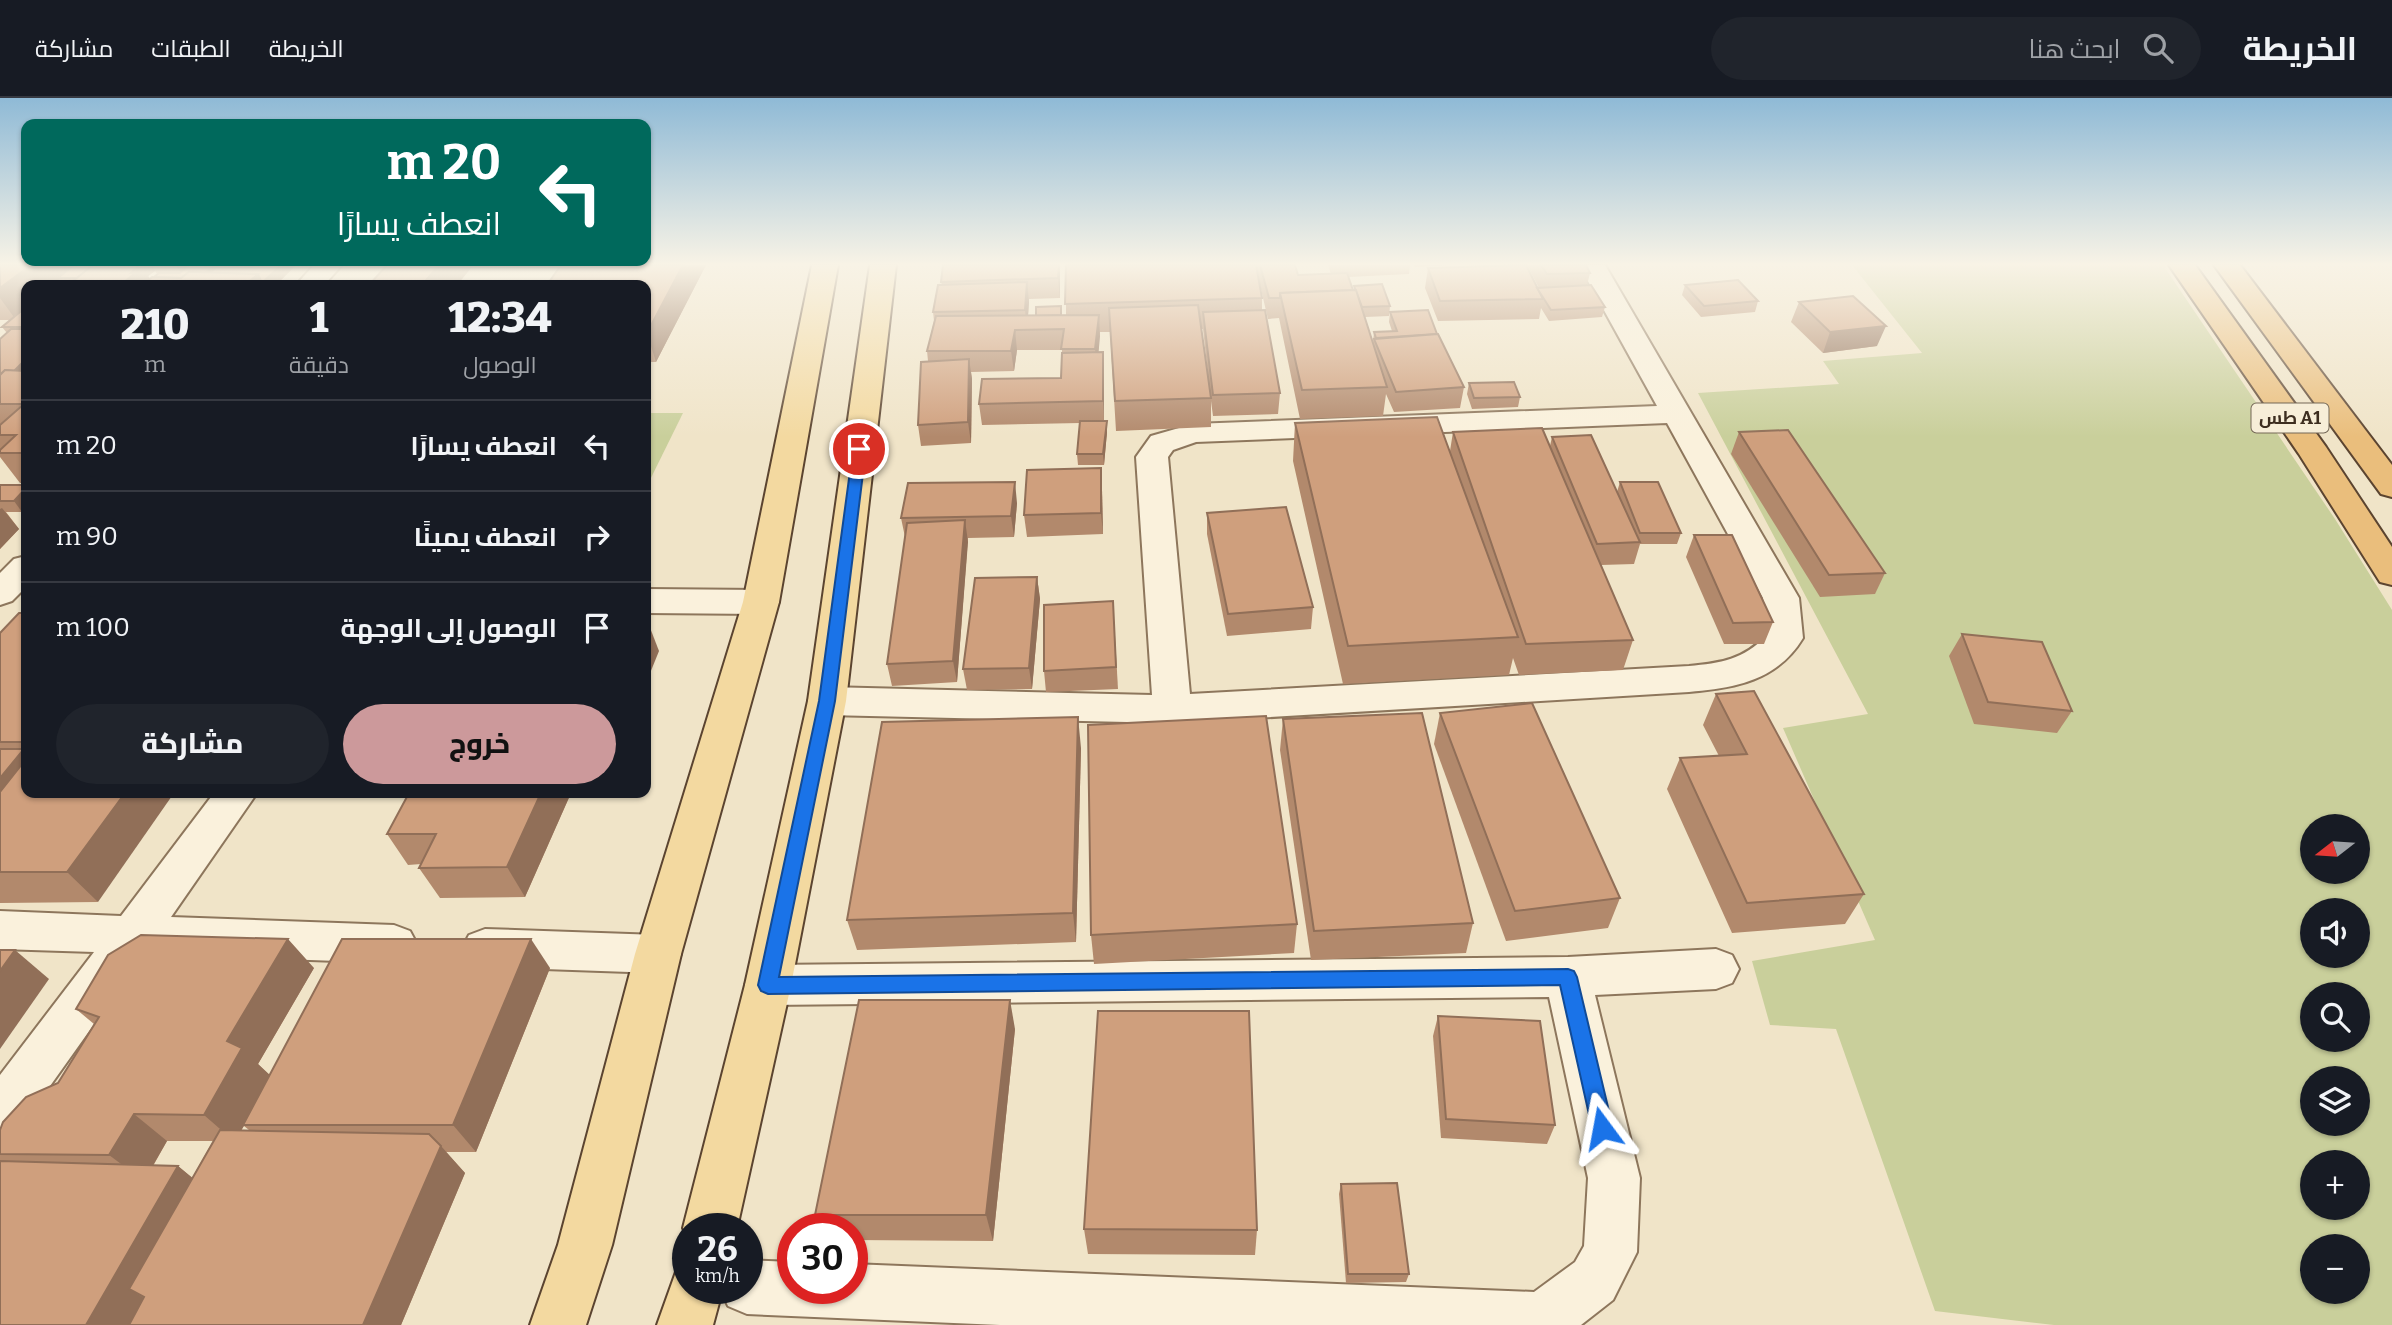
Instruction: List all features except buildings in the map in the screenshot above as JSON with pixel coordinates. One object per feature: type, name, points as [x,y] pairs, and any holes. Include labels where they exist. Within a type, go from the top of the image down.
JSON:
[{"type":"highway","name":"طس A1","points":[[2222,322],[2315,454],[2392,574]]},
{"type":"highway","name":"طس A1","points":[[2270,322],[2392,487]]},
{"type":"main road","points":[[558,1325],[585,1245],[658,954],[761,602],[814,322]]},
{"type":"main road","points":[[714,1213],[768,985],[827,701],[876,322]]},
{"type":"main road","points":[[685,1325],[691,1304]]},
{"type":"street","points":[[827,701],[1172,709],[1738,675],[1768,659],[1785,638],[1781,598],[1624,322]]},
{"type":"street","points":[[1172,709],[1152,457],[1162,443],[1193,433],[1676,414]]},
{"type":"street","points":[[0,593],[21,572]]},
{"type":"street","points":[[651,601],[761,602]]},
{"type":"street","points":[[0,602],[21,602]]},
{"type":"street","points":[[0,1115],[233,798]]},
{"type":"street","points":[[0,930],[658,954]]},
{"type":"street","points":[[768,985],[1568,977],[1716,969]]},
{"type":"street","points":[[763,1288],[1542,1320],[1594,1281],[1610,1252],[1614,1178],[1568,977]]},
{"type":"green space","points":[[1898,322],[2202,322],[2335,519],[2392,610],[2392,1325],[2054,1325],[1935,1311],[1836,1029],[1770,1025],[1752,961],[1875,940],[1783,728],[1868,714],[1698,393],[1839,384],[1823,361],[1922,353]]},
{"type":"green space","points":[[651,413],[683,413],[651,478]]},
{"type":"route","points":[[859,449],[827,701],[768,985],[1568,977],[1602,1128]]}]
